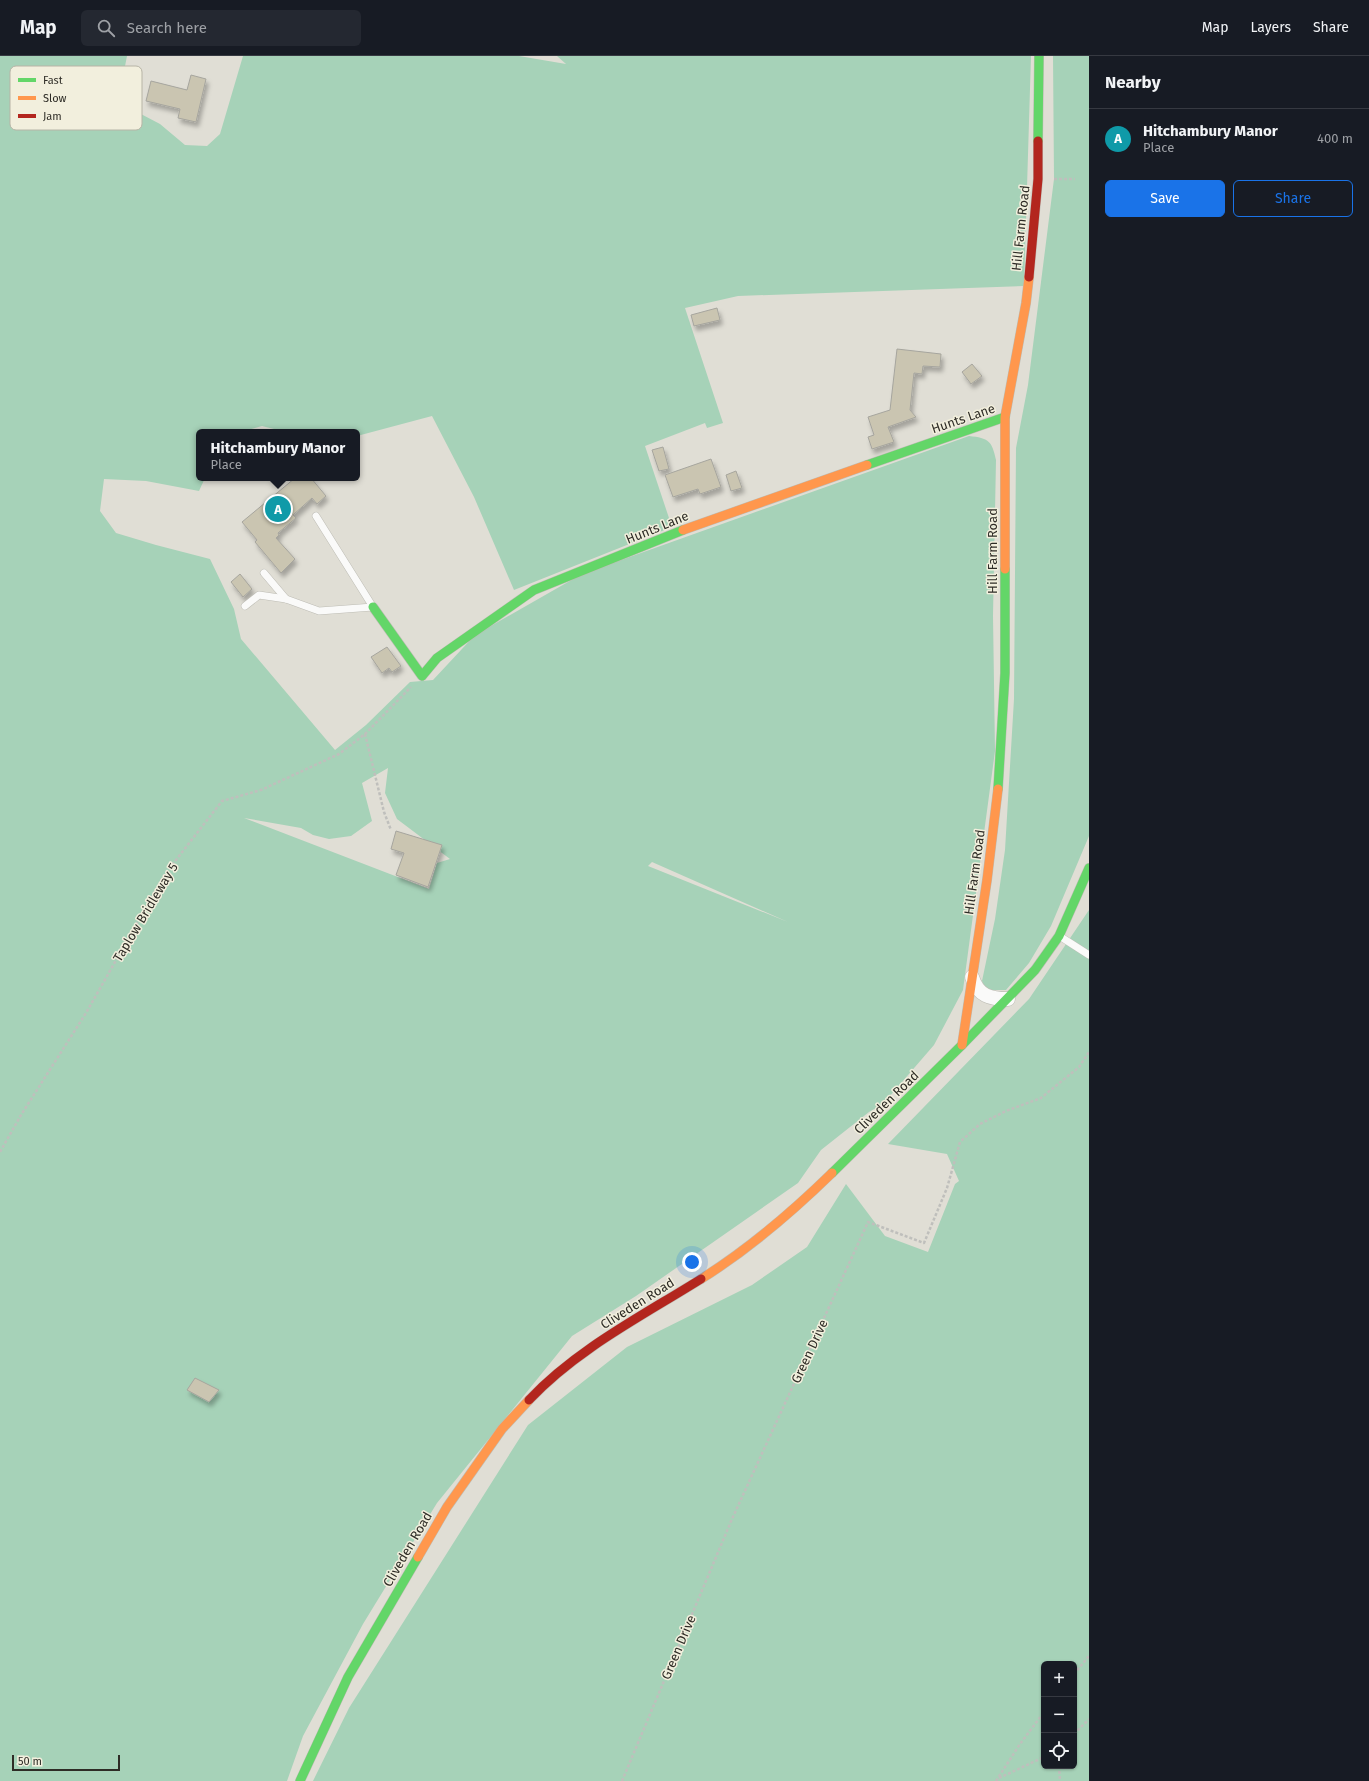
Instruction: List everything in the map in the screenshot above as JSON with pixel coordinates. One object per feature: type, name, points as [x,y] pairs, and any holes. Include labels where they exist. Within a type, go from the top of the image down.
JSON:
[{"type":"street","name":"Hill Farm Road","points":[[962,1046],[987,880],[1000,780],[1005,673],[1005,418],[1026,303],[1038,179],[1039,56]]},
{"type":"street","name":"Hunts Lane","points":[[422,676],[436,658],[534,590],[710,520],[1005,418]]},
{"type":"street","points":[[373,607],[422,676]]},
{"type":"street","name":"Cliveden Road","points":[[300,1781],[348,1677],[447,1507],[502,1429],[542,1386],[583,1352],[710,1273],[754,1243],[800,1204],[962,1046],[1035,970],[1059,936],[1089,868]]},
{"type":"street","points":[[972,977],[975,987],[980,992],[997,999],[1008,999]]},
{"type":"lane","points":[[245,606],[259,595],[286,599],[319,611],[373,607],[316,516]]},
{"type":"lane","points":[[264,573],[286,599]]},
{"type":"lane","points":[[1059,936],[1089,955]]},
{"type":"path","name":"Taplow Bridleway 5","points":[[0,1152],[21,1115],[86,1013],[165,874],[222,801],[261,790],[339,754],[365,734],[422,676]]},
{"type":"path","points":[[365,734],[384,812],[391,830]]},
{"type":"path","name":"Green Drive","points":[[622,1781],[732,1519],[868,1222],[924,1243],[947,1188],[960,1142],[980,1124],[1000,1114],[1041,1098],[1079,1067],[1089,1052]]},
{"type":"path","points":[[1077,1670],[1089,1656]]},
{"type":"path","points":[[997,1780],[1020,1744],[1041,1716]]},
{"type":"path","points":[[1075,1733],[1089,1719]]},
{"type":"path","points":[[997,1780],[1041,1758]]},
{"type":"path","points":[[1059,1769],[1060,1781]]},
{"type":"green space","points":[[0,56],[127,56],[125,66],[10,66],[10,130],[142,130],[142,115],[160,124],[185,145],[207,146],[220,134],[243,56],[519,56],[566,64],[557,56],[1031,56],[1024,286],[738,296],[685,308],[723,423],[707,428],[705,423],[645,446],[672,527],[514,590],[474,497],[432,416],[360,435],[360,429],[274,429],[262,426],[251,429],[196,429],[196,481],[204,481],[199,491],[146,481],[104,479],[100,511],[116,533],[210,559],[234,609],[241,639],[335,750],[366,725],[410,682],[433,680],[475,635],[582,574],[969,436],[985,439],[991,445],[996,460],[993,616],[995,751],[963,990],[934,1045],[883,1104],[869,1112],[821,1150],[798,1183],[636,1296],[572,1336],[437,1503],[363,1624],[303,1736],[287,1781],[0,1781]],"holes":[[[388,768],[385,793],[397,819],[450,859],[437,863],[429,889],[244,818],[301,828],[313,835],[329,839],[351,836],[372,821],[362,783]],[[652,862],[788,922],[648,866]]]},
{"type":"green space","points":[[1053,56],[1089,56],[1089,836],[1051,926],[1029,963],[1006,990],[992,990],[985,988],[982,981],[995,919],[1005,850],[1014,699],[1016,448],[1028,385],[1054,179]]},
{"type":"green space","points":[[1089,910],[1089,1781],[313,1781],[349,1708],[528,1425],[627,1347],[752,1285],[807,1247],[846,1184],[885,1236],[928,1252],[955,1184],[959,1181],[947,1154],[888,1144],[1029,999]]},
{"type":"building","points":[[191,75],[206,79],[196,122],[178,118],[180,109],[146,101],[151,81],[187,90]]},
{"type":"building","points":[[717,308],[720,320],[694,326],[691,315]]},
{"type":"building","points":[[897,349],[941,354],[940,367],[923,366],[922,374],[914,373],[910,410],[916,417],[888,427],[894,442],[872,449],[868,437],[874,435],[868,417],[890,410]]},
{"type":"building","points":[[972,364],[982,376],[971,384],[962,372]]},
{"type":"building","points":[[663,447],[669,469],[659,471],[652,450]]},
{"type":"building","points":[[711,459],[721,487],[700,494],[698,489],[673,497],[665,475]]},
{"type":"building","points":[[736,471],[742,488],[731,491],[726,475]]},
{"type":"building","points":[[291,481],[314,481],[326,496],[317,504],[312,498],[293,515],[296,518],[278,533],[279,535],[276,538],[295,559],[281,573],[255,542],[257,540],[242,522]]},
{"type":"building","points":[[240,574],[252,589],[243,597],[231,582]]},
{"type":"building","points":[[387,647],[401,666],[392,672],[389,668],[382,673],[371,657]]},
{"type":"building","points":[[396,831],[442,845],[428,887],[396,875],[404,853],[391,849]]},
{"type":"building","points":[[195,1378],[219,1390],[209,1402],[187,1390]]},
{"type":"traffic: fast","points":[[1038,141],[1039,56]]},
{"type":"traffic: fast","points":[[867,465],[1005,417]]},
{"type":"traffic: fast","points":[[373,607],[422,676],[437,658],[534,590],[683,530]]},
{"type":"traffic: fast","points":[[998,789],[1005,673],[1005,569]]},
{"type":"traffic: fast","points":[[832,1173],[962,1045],[1035,970],[1059,936],[1089,868]]},
{"type":"traffic: fast","points":[[300,1781],[348,1677],[418,1557]]},
{"type":"traffic: slow","points":[[1005,569],[1005,417],[1026,303],[1029,277]]},
{"type":"traffic: slow","points":[[683,530],[867,465]]},
{"type":"traffic: slow","points":[[962,1045],[987,880],[998,789]]},
{"type":"traffic: slow","points":[[701,1279],[753,1243],[832,1173]]},
{"type":"traffic: slow","points":[[418,1557],[447,1507],[502,1429],[529,1400]]},
{"type":"traffic: jam","points":[[1029,277],[1038,179],[1038,141]]},
{"type":"traffic: jam","points":[[529,1400],[548,1382],[589,1349],[633,1320],[701,1279]]},
{"type":"place","name":"Hitchambury Manor","points":[[278,509]]}]
